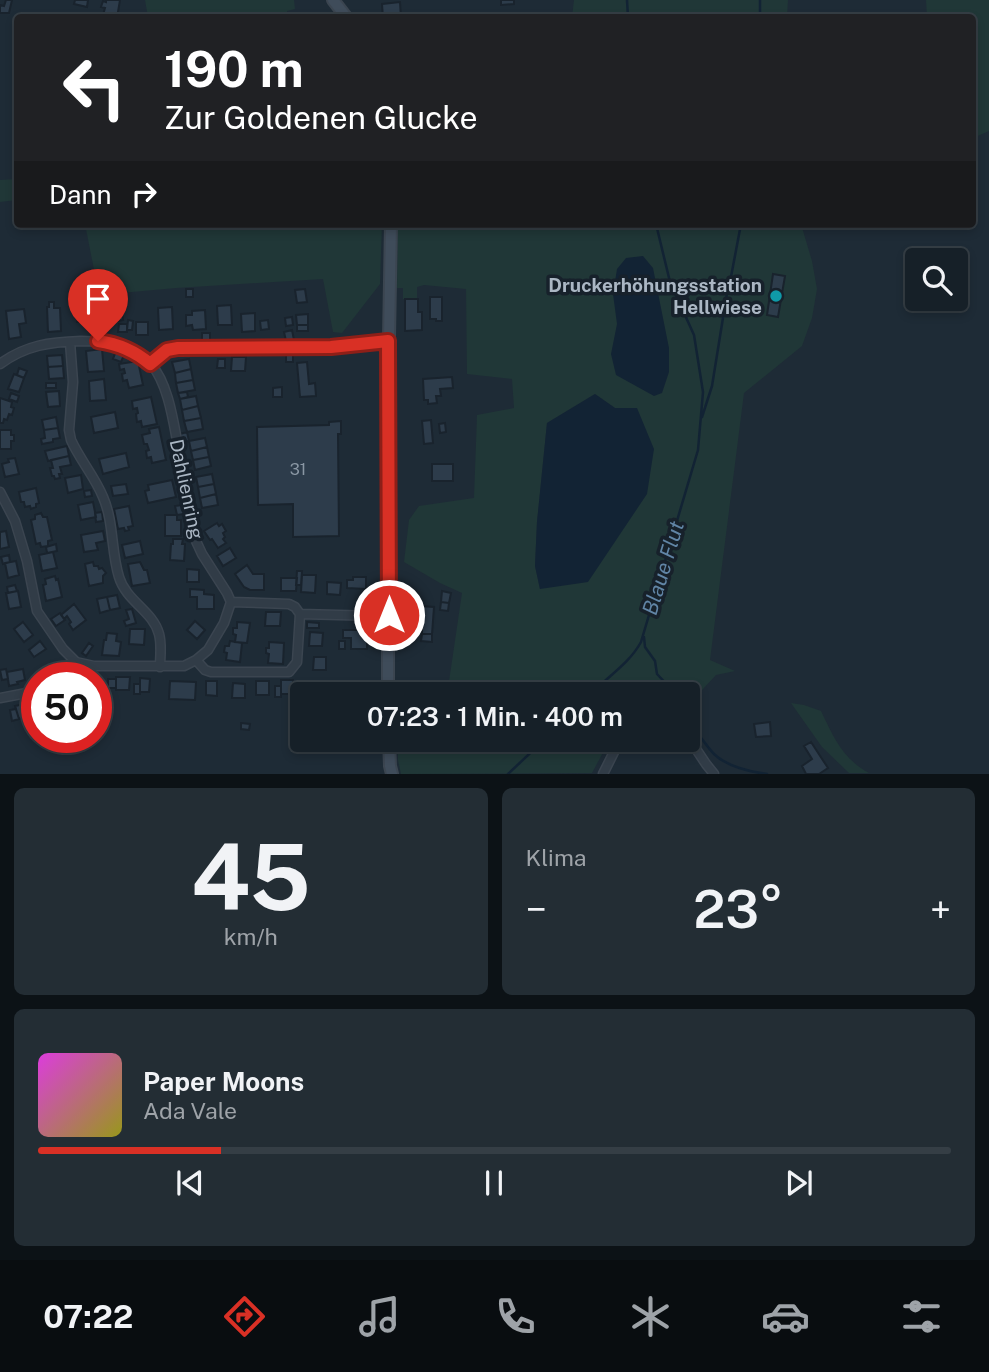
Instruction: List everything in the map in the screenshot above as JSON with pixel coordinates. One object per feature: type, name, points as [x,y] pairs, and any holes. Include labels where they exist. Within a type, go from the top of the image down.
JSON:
[{"type":"main road","points":[[333,0],[344,14]]},
{"type":"main road","points":[[388,682],[388,341],[391,228]]},
{"type":"main road","points":[[389,752],[392,774]]},
{"type":"street","points":[[0,364],[14,353],[31,347],[70,342],[113,343],[140,355],[150,364],[167,350],[178,348],[331,347],[388,341]]},
{"type":"street","points":[[70,342],[73,382],[69,430],[71,440],[104,498],[123,587],[149,616],[159,633],[160,667]]},
{"type":"street","name":"Dahlienring","points":[[150,364],[164,388],[197,541],[231,602]]},
{"type":"street","points":[[0,492],[15,521],[27,561],[37,611],[63,649],[76,662]]},
{"type":"street","points":[[112,666],[184,666],[196,660],[208,650],[224,623],[231,602],[289,604],[300,614],[297,662],[289,672],[211,672],[205,670],[196,660]]},
{"type":"street","points":[[300,614],[377,616]]},
{"type":"street","points":[[0,698],[21,694]]},
{"type":"street","points":[[603,774],[614,752]]},
{"type":"street","points":[[698,752],[715,774]]},
{"type":"green space","points":[[145,0],[294,0],[295,9],[287,11],[288,14],[147,14]]},
{"type":"green space","points":[[574,0],[788,0],[787,14],[572,14]]},
{"type":"green space","points":[[926,0],[989,0],[989,131],[976,137],[976,14],[927,14]]},
{"type":"green space","points":[[14,179],[14,200],[0,202],[0,180]]},
{"type":"green space","points":[[86,228],[382,228],[380,284],[342,333],[333,332],[323,279],[99,295]]},
{"type":"green space","points":[[398,228],[802,228],[817,289],[812,318],[802,346],[744,393],[710,660],[735,671],[716,675],[700,692],[700,682],[449,682],[462,593],[404,562],[409,520],[419,506],[474,498],[477,415],[514,408],[512,379],[467,374],[466,289],[424,285],[417,287],[417,299],[403,299],[403,288],[397,288]],"holes":[[[595,394],[615,408],[540,589],[535,566],[547,423]]]},
{"type":"green space","points":[[791,703],[821,711],[845,754],[869,773],[849,773],[822,747]]},
{"type":"green space","points":[[398,752],[603,752],[592,773],[401,774]]},
{"type":"water","points":[[643,256],[653,268],[669,348],[669,372],[662,393],[654,396],[616,375],[611,354],[617,324],[613,294],[617,269],[626,258]]},
{"type":"water","points":[[595,394],[615,408],[637,408],[654,449],[647,494],[588,582],[540,589],[535,566],[547,423]]},
{"type":"building","points":[[6,0],[12,0],[9,13],[0,13],[0,5],[4,6]]},
{"type":"building","points":[[75,0],[88,0],[87,7],[74,4]]},
{"type":"building","points":[[120,0],[118,14],[103,14],[105,8],[101,7],[103,1]]},
{"type":"building","points":[[501,0],[514,0],[514,4],[501,5]]},
{"type":"building","points":[[400,2],[401,14],[383,14],[382,4]]},
{"type":"building","name":"Druckerhöhungsstation Hellwiese","points":[[773,274],[785,276],[778,317],[767,315]]},
{"type":"building","points":[[186,289],[193,289],[193,297],[186,297]]},
{"type":"building","points":[[305,289],[307,302],[297,303],[295,290]]},
{"type":"building","points":[[430,297],[442,297],[442,321],[430,319]]},
{"type":"building","points":[[405,299],[418,299],[418,312],[422,312],[422,330],[405,331]]},
{"type":"building","points":[[49,302],[54,302],[54,308],[60,308],[61,331],[48,332]]},
{"type":"building","points":[[231,305],[232,325],[218,325],[217,306]]},
{"type":"building","points":[[121,306],[123,320],[106,323],[103,309]]},
{"type":"building","points":[[77,307],[95,307],[95,322],[77,322]]},
{"type":"building","points":[[172,307],[173,329],[159,330],[158,308]]},
{"type":"building","points":[[24,309],[26,323],[19,324],[21,337],[9,339],[6,311]]},
{"type":"building","points":[[205,310],[206,329],[193,330],[192,325],[186,326],[186,315],[192,315],[192,311]]},
{"type":"building","points":[[255,313],[255,331],[242,332],[241,314]]},
{"type":"building","points":[[308,314],[308,325],[297,325],[296,315]]},
{"type":"building","points":[[292,317],[293,325],[286,326],[285,318]]},
{"type":"building","points":[[128,320],[133,321],[132,330],[127,330]]},
{"type":"building","points":[[268,320],[269,329],[261,330],[260,321]]},
{"type":"building","points":[[136,322],[148,322],[148,335],[136,335]]},
{"type":"building","points":[[119,324],[127,324],[127,332],[118,332]]},
{"type":"building","points":[[297,325],[308,325],[308,331],[297,331]]},
{"type":"building","points":[[292,330],[294,340],[286,341],[284,332]]},
{"type":"building","points":[[202,333],[210,333],[210,340],[202,340]]},
{"type":"building","points":[[102,349],[104,371],[88,372],[86,351]]},
{"type":"building","points":[[116,351],[124,355],[121,362],[113,359]]},
{"type":"building","points":[[286,354],[293,354],[293,362],[286,362]]},
{"type":"building","points":[[62,355],[63,366],[48,367],[47,356]]},
{"type":"building","points":[[232,357],[246,357],[245,371],[231,371]]},
{"type":"building","points":[[189,359],[191,369],[175,373],[172,362]]},
{"type":"building","points":[[218,359],[225,359],[225,368],[217,368]]},
{"type":"building","points":[[138,361],[143,385],[129,388],[127,380],[123,381],[122,374],[125,373],[124,369],[120,370],[119,364]]},
{"type":"building","points":[[307,362],[309,384],[315,383],[316,396],[300,397],[297,363]]},
{"type":"building","points":[[63,366],[64,378],[49,379],[48,367]]},
{"type":"building","points":[[19,368],[27,371],[24,378],[17,375]]},
{"type":"building","points":[[191,369],[193,380],[176,383],[175,373]]},
{"type":"building","points":[[14,374],[24,378],[19,392],[8,389]]},
{"type":"building","points":[[452,377],[453,388],[440,389],[441,396],[436,396],[437,403],[428,404],[428,400],[424,400],[423,379]]},
{"type":"building","points":[[104,379],[106,400],[90,401],[89,381]]},
{"type":"building","points":[[193,380],[195,390],[178,393],[176,383]]},
{"type":"building","points":[[46,383],[56,383],[56,388],[46,388]]},
{"type":"building","points":[[282,387],[282,397],[273,397],[273,388]]},
{"type":"building","points":[[59,391],[60,406],[48,407],[46,392]]},
{"type":"building","points":[[187,392],[188,397],[180,399],[178,393]]},
{"type":"building","points":[[11,393],[19,396],[17,402],[9,399]]},
{"type":"building","points":[[196,396],[198,406],[182,410],[180,399]]},
{"type":"building","points":[[151,397],[157,424],[142,427],[141,421],[137,422],[137,408],[133,409],[132,401]]},
{"type":"building","points":[[0,398],[12,402],[11,407],[14,408],[12,415],[9,414],[3,423],[0,423]]},
{"type":"building","points":[[198,406],[201,418],[184,421],[182,410]]},
{"type":"building","points":[[115,412],[118,428],[94,433],[91,417]]},
{"type":"building","points":[[56,417],[58,428],[44,430],[42,420]]},
{"type":"building","points":[[201,418],[203,429],[187,432],[184,421]]},
{"type":"building","points":[[431,420],[433,443],[424,444],[422,421]]},
{"type":"building","points":[[341,421],[341,434],[338,434],[339,536],[293,537],[293,504],[258,505],[257,427],[329,425],[329,422]]},
{"type":"building","points":[[445,423],[446,432],[440,433],[439,424]]},
{"type":"building","points":[[159,427],[166,460],[152,463],[151,457],[147,458],[146,451],[149,450],[142,435],[150,433],[149,429]]},
{"type":"building","points":[[58,428],[60,438],[42,444],[41,439],[45,438],[44,430]]},
{"type":"building","points":[[0,430],[11,430],[11,435],[14,435],[11,449],[0,449]]},
{"type":"building","points":[[187,432],[189,441],[182,442],[180,434]]},
{"type":"building","points":[[205,438],[207,447],[191,451],[189,441]]},
{"type":"building","points":[[67,446],[69,456],[48,461],[45,451]]},
{"type":"building","points":[[207,447],[209,457],[193,460],[191,451]]},
{"type":"building","points":[[126,453],[129,467],[103,474],[99,459]]},
{"type":"building","points":[[69,456],[71,465],[60,467],[62,474],[55,479],[50,468],[53,468],[51,460]]},
{"type":"building","points":[[209,457],[211,466],[195,470],[193,460]]},
{"type":"building","points":[[15,458],[19,474],[5,477],[2,464]]},
{"type":"building","points":[[432,464],[453,464],[453,481],[432,481]]},
{"type":"building","points":[[212,474],[214,484],[198,487],[196,477]]},
{"type":"building","points":[[81,475],[83,489],[68,493],[65,478]]},
{"type":"building","points":[[172,480],[176,497],[148,503],[145,491],[149,490],[148,485]]},
{"type":"building","points":[[126,484],[128,494],[113,496],[111,486]]},
{"type":"building","points":[[214,484],[216,494],[200,498],[198,487]]},
{"type":"building","points":[[36,488],[39,503],[31,509],[30,506],[25,507],[19,492]]},
{"type":"building","points":[[91,490],[92,496],[85,497],[84,491]]},
{"type":"building","points":[[216,494],[218,505],[202,508],[200,498]]},
{"type":"building","points":[[93,502],[96,517],[81,520],[78,505]]},
{"type":"building","points":[[182,505],[184,514],[177,515],[175,506]]},
{"type":"building","points":[[129,506],[133,526],[125,531],[124,528],[118,529],[114,509]]},
{"type":"building","points":[[102,512],[103,521],[96,522],[95,513]]},
{"type":"building","points":[[41,513],[43,517],[47,517],[52,540],[48,541],[48,546],[41,547],[40,543],[36,544],[31,520]]},
{"type":"building","points":[[165,515],[177,515],[177,520],[181,520],[181,536],[165,536]]},
{"type":"building","points":[[217,523],[219,526],[222,524],[226,531],[223,533],[223,539],[226,543],[218,548],[204,531]]},
{"type":"building","points":[[6,531],[9,547],[0,549],[0,532]]},
{"type":"building","points":[[103,531],[105,541],[96,543],[98,550],[84,552],[81,535]]},
{"type":"building","points":[[173,539],[183,539],[184,561],[170,560]]},
{"type":"building","points":[[140,541],[143,554],[125,558],[122,545]]},
{"type":"building","points":[[56,544],[57,551],[47,553],[46,547]]},
{"type":"building","points":[[230,548],[236,558],[223,566],[217,556]]},
{"type":"building","points":[[53,552],[57,568],[42,571],[39,555]]},
{"type":"building","points":[[9,555],[10,562],[3,564],[1,557]]},
{"type":"building","points":[[16,561],[19,575],[8,578],[5,563]]},
{"type":"building","points":[[93,562],[94,566],[102,568],[106,573],[103,583],[89,586],[85,564]]},
{"type":"building","points":[[140,562],[144,570],[147,570],[150,583],[132,586],[128,564]]},
{"type":"building","points":[[247,565],[253,574],[264,574],[264,590],[244,587],[235,574]]},
{"type":"building","points":[[187,569],[199,570],[199,582],[187,582]]},
{"type":"building","points":[[297,571],[302,571],[301,585],[296,585]]},
{"type":"building","points":[[302,575],[316,575],[315,593],[301,592]]},
{"type":"building","points":[[55,576],[62,597],[46,601],[43,585],[46,584],[45,579]]},
{"type":"building","points":[[353,577],[366,577],[366,589],[347,588],[347,580],[353,580]]},
{"type":"building","points":[[281,578],[297,578],[296,591],[281,591]]},
{"type":"building","points":[[327,582],[341,583],[340,595],[327,594]]},
{"type":"building","points":[[15,585],[17,591],[8,593],[7,587]]},
{"type":"building","points":[[190,589],[204,590],[204,594],[214,595],[214,609],[197,609],[197,597],[190,597]]},
{"type":"building","points":[[18,591],[21,607],[9,609],[6,593]]},
{"type":"building","points":[[442,591],[451,593],[449,603],[441,602]]},
{"type":"building","points":[[117,595],[120,608],[110,610],[107,597]]},
{"type":"building","points":[[107,597],[110,610],[100,613],[97,599]]},
{"type":"building","points":[[441,602],[449,603],[448,611],[440,610]]},
{"type":"building","points":[[74,604],[86,620],[73,630],[67,616],[64,619],[61,615]]},
{"type":"building","points":[[420,606],[434,607],[432,634],[422,634]]},
{"type":"building","points":[[132,609],[136,623],[126,626],[124,621],[129,619],[126,610]]},
{"type":"building","points":[[266,612],[281,612],[280,626],[265,626]]},
{"type":"building","points":[[60,613],[65,620],[56,626],[51,619]]},
{"type":"building","points":[[195,621],[205,630],[197,639],[187,630]]},
{"type":"building","points":[[23,622],[33,635],[24,642],[14,629]]},
{"type":"building","points":[[237,622],[250,623],[247,643],[235,642],[233,628],[237,628]]},
{"type":"building","points":[[307,622],[319,623],[319,628],[307,628]]},
{"type":"building","points":[[130,629],[145,629],[144,645],[129,644]]},
{"type":"building","points":[[343,630],[367,630],[367,649],[351,649],[351,638],[343,638]]},
{"type":"building","points":[[310,632],[323,633],[322,646],[309,646]]},
{"type":"building","points":[[107,633],[117,634],[116,641],[121,642],[119,656],[102,655]]},
{"type":"building","points":[[422,634],[432,634],[432,642],[421,641]]},
{"type":"building","points":[[40,641],[46,649],[34,657],[29,650]]},
{"type":"building","points":[[230,641],[242,643],[240,662],[226,660],[225,646],[229,646]]},
{"type":"building","points":[[339,641],[345,641],[345,649],[339,649]]},
{"type":"building","points":[[269,642],[284,643],[283,664],[268,663],[269,654],[266,653],[266,648],[269,648]]},
{"type":"building","points":[[89,643],[93,646],[86,656],[82,653]]},
{"type":"building","points":[[314,657],[326,657],[326,670],[313,670]]},
{"type":"building","points":[[6,669],[8,679],[2,680],[0,670]]},
{"type":"building","points":[[21,669],[21,681],[9,686],[7,672]]},
{"type":"building","points":[[116,677],[130,677],[129,690],[116,690]]},
{"type":"building","points":[[140,678],[150,679],[149,692],[140,692]]},
{"type":"building","points":[[112,679],[116,679],[116,688],[112,688]]},
{"type":"building","points":[[281,680],[293,680],[290,682],[290,694],[281,694]]},
{"type":"building","points":[[170,681],[196,682],[195,700],[169,699]]},
{"type":"building","points":[[206,681],[217,681],[217,696],[206,695]]},
{"type":"building","points":[[256,681],[269,681],[269,695],[256,695]]},
{"type":"building","points":[[233,683],[245,684],[245,698],[232,698]]},
{"type":"building","points":[[134,684],[140,684],[140,694],[134,694]]},
{"type":"building","points":[[275,686],[281,686],[281,697],[275,697]]},
{"type":"building","points":[[21,705],[21,718],[19,719],[15,706]]},
{"type":"building","points":[[16,709],[19,719],[12,721],[10,710]]},
{"type":"building","points":[[770,722],[771,736],[756,737],[754,724]]},
{"type":"building","points":[[241,723],[250,724],[249,730],[241,729]]},
{"type":"building","points":[[811,742],[828,768],[819,774],[806,774],[802,766],[812,759],[804,746]]},
{"type":"waterway","name":"Blaue Flut","points":[[627,0],[628,14]]},
{"type":"waterway","name":"Blaue Flut","points":[[760,0],[760,14]]},
{"type":"waterway","name":"Blaue Flut","points":[[604,682],[624,664],[641,642],[698,450],[703,392],[694,335],[670,282],[657,228]]},
{"type":"waterway","name":"Blaue Flut","points":[[730,282],[740,228]]},
{"type":"waterway","name":"Blaue Flut","points":[[702,417],[712,386],[727,293]]},
{"type":"waterway","points":[[644,637],[645,647],[655,661],[657,674],[664,682]]},
{"type":"waterway","points":[[700,737],[714,754],[725,762],[767,774]]},
{"type":"waterway","name":"Blaue Flut","points":[[508,774],[531,752]]},
{"type":"place","name":"Druckerhöhungsstation Hellwiese","points":[[776,296]]},
{"type":"route","points":[[98,341],[125,347],[150,364],[167,350],[178,348],[331,347],[388,341],[389,615]]}]
